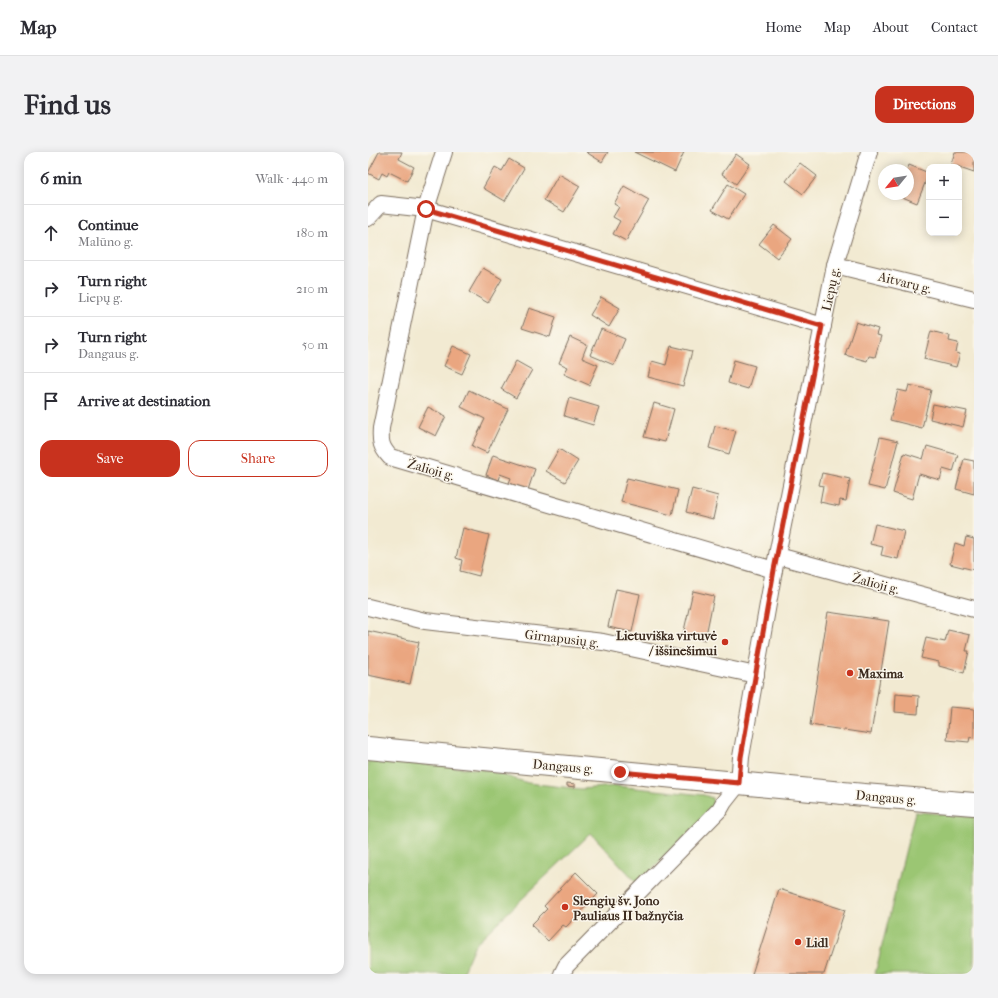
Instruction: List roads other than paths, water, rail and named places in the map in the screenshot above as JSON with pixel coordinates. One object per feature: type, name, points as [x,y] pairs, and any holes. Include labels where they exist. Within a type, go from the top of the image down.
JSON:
[{"type":"main road","name":"Dangaus g.","points":[[368,748],[974,804]]},
{"type":"street","name":"Žalioji g.","points":[[444,152],[426,209],[381,428],[380,441],[383,450],[390,457],[776,563],[974,609]]},
{"type":"street","name":"Liepų g.","points":[[739,783],[741,757],[776,563],[822,326],[835,265],[869,152]]},
{"type":"street","points":[[368,218],[375,201],[426,209],[822,326]]},
{"type":"street","name":"Aitvarų g.","points":[[835,265],[974,299]]},
{"type":"street","name":"Girnapusių g.","points":[[368,607],[426,622],[603,642],[756,675]]},
{"type":"street","points":[[562,974],[566,966],[720,809],[739,783]]},
{"type":"place","name":"Lietuviška virtuvė / išsinešimui","points":[[725,642]]},
{"type":"place","name":"Maxima","points":[[850,673]]},
{"type":"place","name":"Slengių šv. Jono Pauliaus II bažnyčia","points":[[565,907]]},
{"type":"place","name":"Lidl","points":[[798,942]]}]
